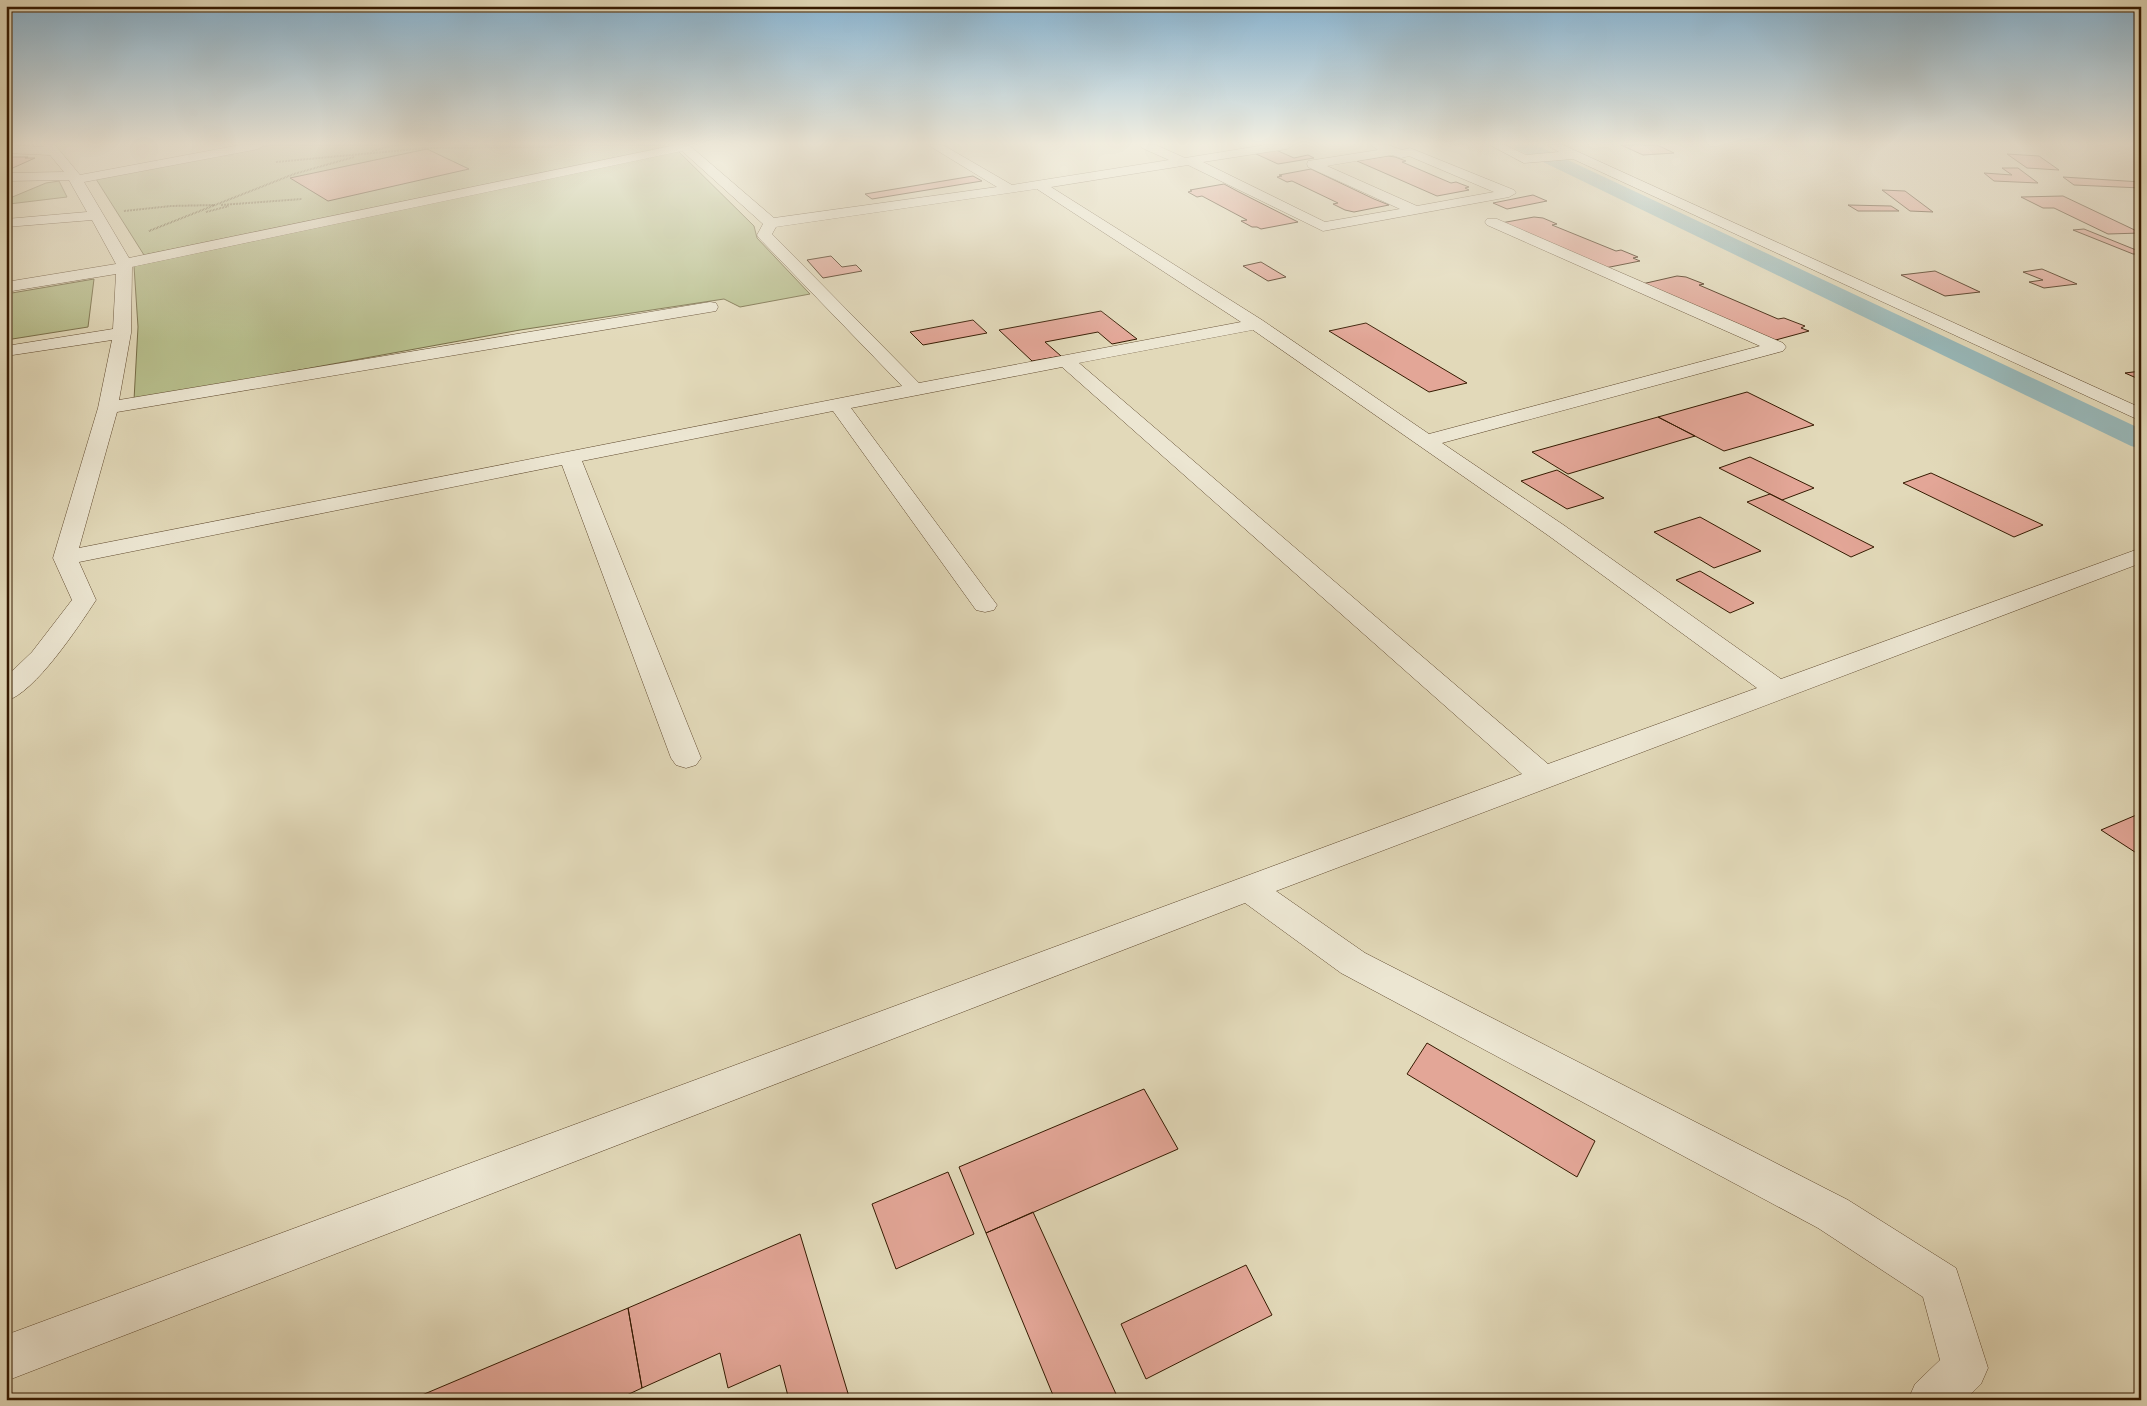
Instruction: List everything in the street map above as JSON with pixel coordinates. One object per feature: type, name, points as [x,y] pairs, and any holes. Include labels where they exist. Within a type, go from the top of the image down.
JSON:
[{"type":"street","points":[[6,692],[41,658],[84,600],[65,558],[108,408],[122,333],[123,266],[94,211]]},
{"type":"street","points":[[6,287],[123,266],[381,211]]},
{"type":"street","points":[[757,211],[771,223],[861,211]]},
{"type":"street","points":[[1078,211],[1256,324],[1557,532],[1777,689]]},
{"type":"street","points":[[1289,211],[1323,227],[1412,211]]},
{"type":"street","points":[[1697,211],[2141,414]]},
{"type":"street","points":[[6,223],[96,215]]},
{"type":"street","points":[[771,223],[764,235],[915,389]]},
{"type":"street","points":[[1426,441],[1777,347],[1489,225]]},
{"type":"street","points":[[108,408],[710,308]]},
{"type":"street","points":[[65,558],[838,404],[1256,324]]},
{"type":"street","points":[[6,350],[122,333]]},
{"type":"street","points":[[1065,360],[1544,777]]},
{"type":"street","points":[[838,404],[985,605]]},
{"type":"street","points":[[570,458],[686,758]]},
{"type":"street","points":[[6,1358],[1777,689],[2141,554]]},
{"type":"street","points":[[6,664],[41,658]]},
{"type":"street","points":[[1249,889],[1352,963],[1833,1214],[1941,1283],[1965,1368],[1931,1400]]},
{"type":"path","points":[[96,215],[133,211]]},
{"type":"path","points":[[114,246],[204,211]]},
{"type":"path","points":[[195,214],[210,211]]},
{"type":"green space","points":[[116,211],[359,211],[144,255]]},
{"type":"green space","points":[[396,211],[738,211],[754,226],[757,238],[810,294],[740,307],[724,299],[520,330],[134,400],[138,327],[134,266]]},
{"type":"green space","points":[[94,279],[88,327],[6,340],[6,294]]},
{"type":"building","points":[[1229,211],[1276,211],[1298,222],[1261,229],[1241,221],[1247,220]]},
{"type":"building","points":[[1857,211],[1899,211],[1858,211]]},
{"type":"building","points":[[1910,211],[1931,211],[1933,212]]},
{"type":"building","points":[[2059,211],[2094,211],[2141,233],[2108,234]]},
{"type":"building","points":[[1534,217],[1543,218],[1557,224],[1552,225],[1616,251],[1621,250],[1638,257],[1633,258],[1640,261],[1605,268],[1501,223]]},
{"type":"building","points":[[2084,229],[2141,252],[2141,254],[2133,254],[2073,230]]},
{"type":"building","points":[[831,256],[842,267],[856,265],[862,271],[823,278],[807,260]]},
{"type":"building","points":[[1261,262],[1286,277],[1268,281],[1243,266]]},
{"type":"building","points":[[2042,269],[2077,284],[2044,288],[2029,282],[2043,280],[2023,272]]},
{"type":"building","points":[[1935,271],[1980,292],[1945,296],[1901,275]]},
{"type":"building","points":[[1677,276],[1686,277],[1704,284],[1699,285],[1778,319],[1784,318],[1805,326],[1801,328],[1809,331],[1772,341],[1642,284]]},
{"type":"building","points":[[1101,311],[1137,339],[1112,344],[1098,332],[1045,342],[1061,356],[1032,361],[999,330]]},
{"type":"building","points":[[973,320],[987,333],[923,345],[910,332]]},
{"type":"building","points":[[1366,323],[1467,383],[1429,392],[1329,331]]},
{"type":"building","points":[[2141,371],[2141,380],[2125,373]]},
{"type":"building","points":[[1747,392],[1814,425],[1724,451],[1658,417]]},
{"type":"building","points":[[1658,417],[1695,436],[1568,474],[1532,452]]},
{"type":"building","points":[[1750,457],[1814,488],[1782,500],[1719,468]]},
{"type":"building","points":[[1557,470],[1604,498],[1567,509],[1521,481]]},
{"type":"building","points":[[1931,473],[2043,525],[2014,537],[1903,483]]},
{"type":"building","points":[[1770,494],[1874,547],[1851,557],[1747,502]]},
{"type":"building","points":[[1700,517],[1761,551],[1714,568],[1654,532]]},
{"type":"building","points":[[1700,571],[1754,603],[1730,613],[1676,580]]},
{"type":"building","points":[[2141,813],[2141,856],[2101,830]]},
{"type":"building","points":[[1427,1043],[1595,1141],[1577,1177],[1407,1074]]},
{"type":"building","points":[[1144,1089],[1178,1149],[986,1233],[959,1167]]},
{"type":"building","points":[[948,1172],[974,1234],[896,1269],[872,1204]]},
{"type":"building","points":[[1033,1212],[1116,1394],[1104,1400],[1055,1400],[986,1233]]},
{"type":"building","points":[[800,1234],[850,1400],[789,1400],[780,1365],[728,1388],[720,1353],[642,1388],[628,1308]]},
{"type":"building","points":[[1246,1265],[1272,1315],[1146,1379],[1121,1324]]},
{"type":"building","points":[[628,1308],[642,1388],[616,1400],[422,1400],[422,1395]]},
{"type":"waterway","points":[[1660,211],[2141,440]]}]
